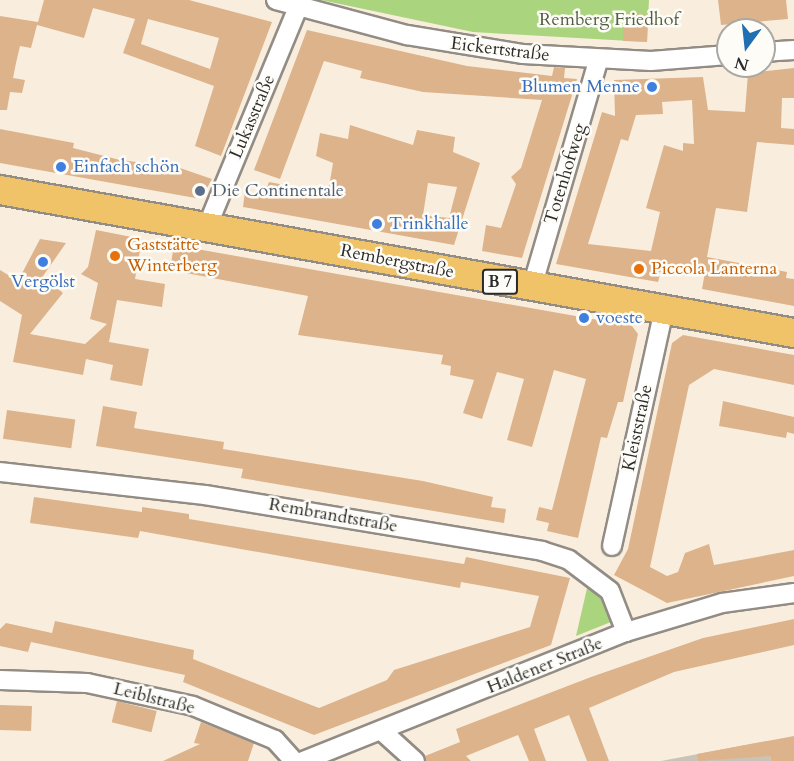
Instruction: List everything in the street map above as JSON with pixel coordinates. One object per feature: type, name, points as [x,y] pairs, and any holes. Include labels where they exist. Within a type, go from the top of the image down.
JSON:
[{"type":"main road","name":"Rembergstraße","points":[[0,190],[794,333]]},
{"type":"street","name":"Eickertstraße","points":[[276,0],[443,43],[598,61],[716,56]]},
{"type":"street","name":"Lukasstraße","points":[[207,227],[298,7]]},
{"type":"street","points":[[776,51],[794,50]]},
{"type":"street","name":"Totenhofweg","points":[[532,287],[598,61]]},
{"type":"street","name":"Kleiststraße","points":[[612,546],[664,310]]},
{"type":"street","name":"Rembrandtstraße","points":[[0,472],[205,495],[542,551],[569,560],[610,591],[626,632]]},
{"type":"street","name":"Haldener Straße","points":[[303,761],[383,732],[626,632],[722,603],[794,593]]},
{"type":"street","name":"Leiblstraße","points":[[0,680],[87,683],[193,706],[275,740],[294,761]]},
{"type":"street","points":[[383,732],[415,761]]},
{"type":"shaded area","points":[[767,741],[771,761],[661,761]]},
{"type":"green space","name":"Remberg Friedhof","points":[[321,0],[649,0],[647,42],[473,32]]},
{"type":"green space","points":[[588,584],[605,604],[611,622],[576,636]]},
{"type":"building","points":[[44,0],[189,0],[272,22],[221,156],[195,146],[214,86],[123,53],[135,19],[93,8],[84,38],[37,25],[31,48],[20,46],[16,63],[13,78],[25,80],[22,93],[10,92],[7,110],[0,110],[0,16],[38,22]],"holes":[[[148,19],[219,38],[210,69],[141,44]]]},
{"type":"building","points":[[718,0],[786,0],[788,19],[720,18]]},
{"type":"building","points":[[624,14],[648,15],[647,42],[623,41]]},
{"type":"building","points":[[307,30],[467,66],[552,76],[554,67],[565,68],[564,78],[577,79],[522,258],[482,251],[486,225],[501,228],[516,184],[511,177],[521,168],[542,100],[423,92],[360,78],[362,71],[324,61],[280,179],[254,170]]},
{"type":"building","points":[[794,68],[794,98],[782,98],[781,128],[794,129],[794,145],[757,142],[747,212],[716,208],[707,257],[787,272],[786,278],[794,279],[794,306],[702,289],[705,272],[663,263],[658,282],[556,264],[602,112],[615,116],[614,80],[703,77],[708,110],[745,112],[748,78],[776,78],[776,70]],"holes":[[[692,100],[694,144],[683,143],[683,151],[664,145],[646,208],[660,212],[651,251],[588,244],[621,139],[628,141],[636,115],[663,114],[662,102]]]},
{"type":"building","points":[[350,125],[413,145],[417,130],[455,137],[453,152],[480,163],[454,245],[243,207],[245,191],[263,197],[269,182],[328,193],[333,163],[316,156],[320,133],[348,139]],"holes":[[[428,183],[457,187],[449,218],[423,215]]]},
{"type":"building","points":[[0,129],[74,143],[73,148],[120,160],[177,167],[212,179],[201,199],[0,163]]},
{"type":"building","points":[[96,230],[142,239],[135,279],[165,284],[162,307],[117,300],[109,342],[149,349],[142,386],[110,380],[113,365],[86,359],[83,375],[13,362],[22,315],[0,301],[0,270],[18,281],[40,239],[66,243],[43,276],[63,293],[30,334],[85,344],[107,324],[90,319],[98,283],[81,274],[88,267]]},
{"type":"building","points":[[174,245],[632,326],[638,334],[623,402],[618,402],[607,438],[601,437],[578,538],[547,531],[549,523],[536,520],[539,507],[552,510],[586,379],[554,370],[532,447],[507,440],[524,379],[497,372],[482,419],[463,413],[474,380],[450,375],[451,366],[441,364],[443,355],[298,335],[308,296],[170,270]]},
{"type":"building","points":[[683,335],[794,355],[794,385],[714,369],[689,385],[650,567],[667,576],[678,572],[685,553],[709,544],[714,565],[794,550],[794,576],[667,603],[614,575],[628,549],[672,343]]},
{"type":"building","points":[[723,401],[794,417],[794,434],[787,432],[786,438],[719,426]]},
{"type":"building","points":[[103,406],[137,412],[134,428],[224,442],[223,449],[423,481],[493,497],[491,507],[506,509],[504,523],[241,478],[243,469],[96,446]]},
{"type":"building","points":[[7,410],[75,420],[71,448],[3,439]]},
{"type":"building","points":[[34,497],[142,512],[142,507],[189,514],[189,519],[464,564],[466,557],[570,578],[551,645],[314,735],[183,682],[185,675],[31,642],[28,652],[0,646],[0,629],[6,623],[52,633],[55,621],[194,650],[193,659],[319,708],[387,680],[394,670],[530,627],[539,596],[461,582],[460,588],[140,531],[138,538],[30,523]]},
{"type":"building","points":[[794,619],[794,645],[674,672],[589,708],[609,761],[587,761],[569,715],[534,729],[546,761],[529,761],[518,735],[466,756],[471,761],[426,761],[425,756],[460,742],[456,729],[591,677],[703,638]]},
{"type":"building","points":[[117,701],[157,711],[151,732],[112,722]]},
{"type":"building","points":[[0,705],[32,706],[31,731],[0,730]]},
{"type":"building","points":[[201,722],[254,743],[248,761],[163,761],[200,744],[194,743]]},
{"type":"building","points":[[794,736],[794,761],[771,761],[770,756],[698,761],[697,754]]},
{"type":"place","name":"Blumen Menne","points":[[652,87]]},
{"type":"place","name":"Einfach schön","points":[[61,167]]},
{"type":"place","name":"Die Continentale","points":[[200,191]]},
{"type":"place","name":"Trinkhalle","points":[[377,224]]},
{"type":"place","name":"Gaststätte Winterberg","points":[[115,256]]},
{"type":"place","name":"Vergölst","points":[[43,262]]},
{"type":"place","name":"Piccola Lanterna","points":[[639,269]]},
{"type":"place","name":"voeste","points":[[584,318]]}]
